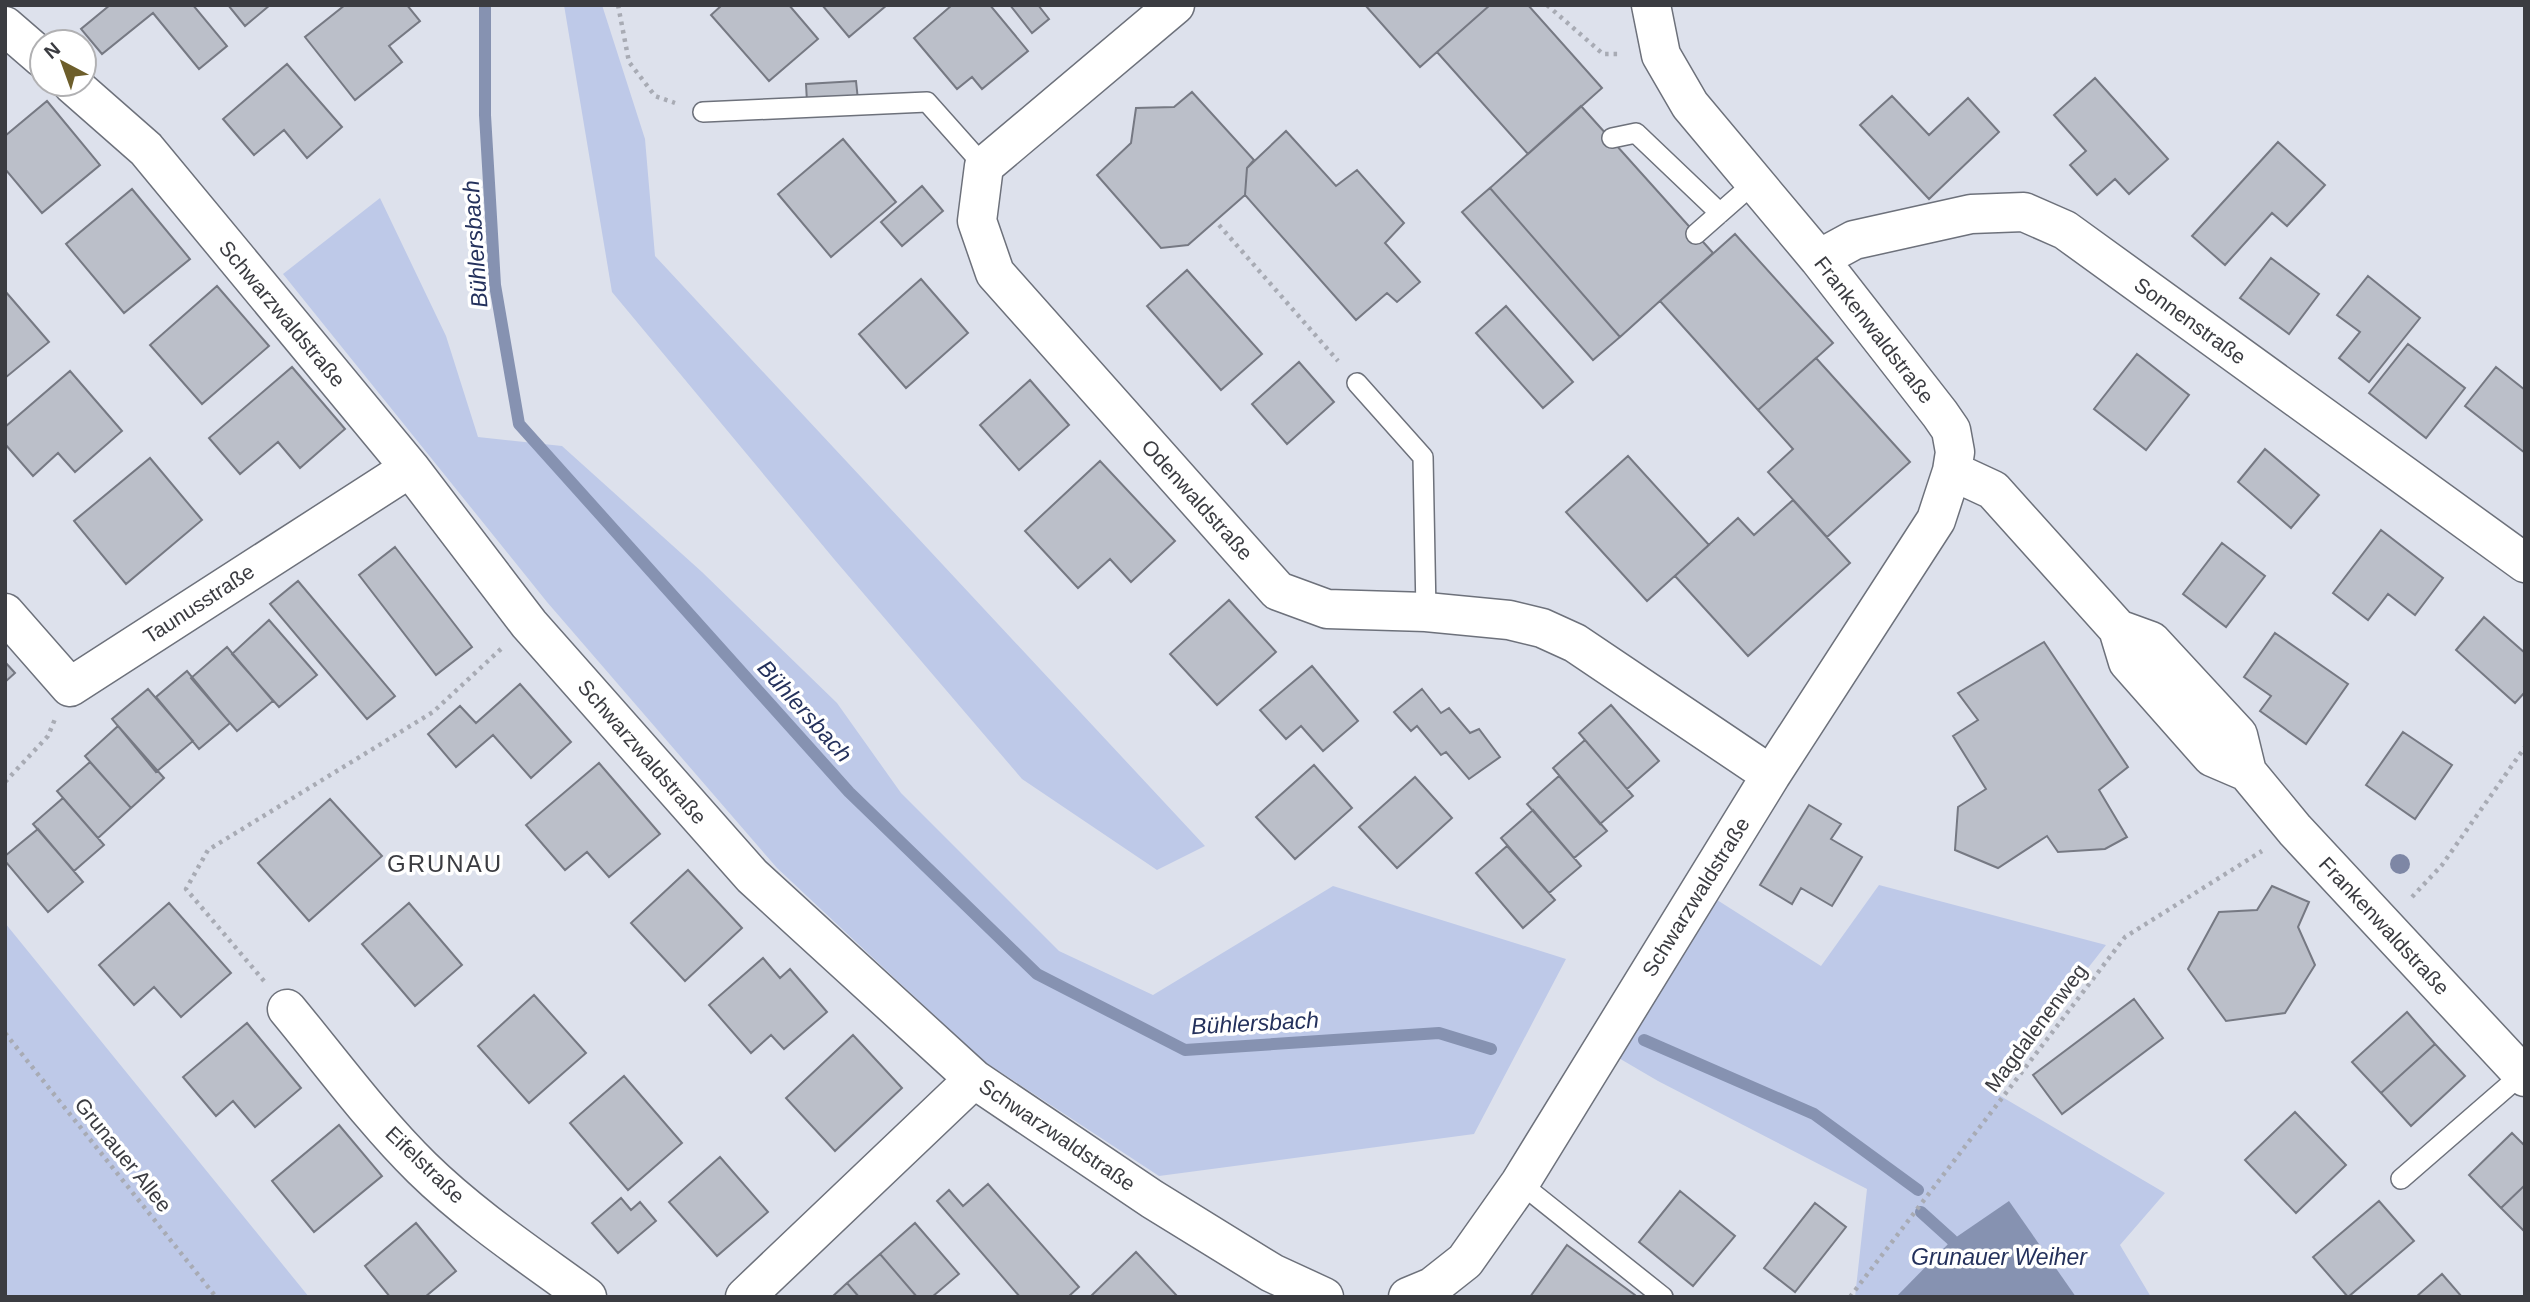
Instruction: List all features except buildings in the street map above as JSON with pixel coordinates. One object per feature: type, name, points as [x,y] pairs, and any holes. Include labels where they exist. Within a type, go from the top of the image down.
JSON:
[{"type":"street","points":[[984,166],[1175,5]]},
{"type":"street","name":"Frankenwaldstraße","points":[[1651,5],[1661,55],[1690,105],[1819,259],[1951,430],[1955,452],[1952,471],[1993,490],[2118,629],[2128,662],[2212,757],[2247,772],[2295,830],[2523,1075]]},
{"type":"street","points":[[5,26],[28,46]]},
{"type":"street","name":"Schwarzwaldstraße","points":[[88,98],[146,149],[410,468],[529,624],[752,877],[974,1079],[1152,1199],[1262,1285],[1324,1297]]},
{"type":"street","name":"Odenwaldstraße","points":[[984,166],[977,221],[995,273],[1278,590],[1327,609],[1426,612],[1509,620],[1542,628],[1574,643],[1771,775]]},
{"type":"street","name":"Sonnenstraße","points":[[1819,259],[1854,240],[1971,214],[2024,212],[2065,230],[2524,562]]},
{"type":"street","name":"Taunusstraße","points":[[69,687],[410,468]]},
{"type":"street","name":"Schwarzwaldstraße","points":[[1408,1297],[1432,1287],[1465,1261],[1520,1183],[1771,775],[1937,520],[1952,471]]},
{"type":"street","points":[[5,613],[69,687]]},
{"type":"street","name":"Eifelstraße","points":[[287,1009],[422,1168],[500,1234],[587,1297]]},
{"type":"street","points":[[745,1297],[974,1079]]},
{"type":"lane","points":[[703,112],[927,102],[984,166]]},
{"type":"lane","points":[[1612,138],[1636,133],[1720,214]]},
{"type":"lane","points":[[1696,234],[1754,183]]},
{"type":"lane","points":[[1357,383],[1423,457],[1426,612]]},
{"type":"lane","points":[[2401,1179],[2523,1075]]},
{"type":"lane","points":[[1520,1183],[1663,1297]]},
{"type":"path","points":[[618,5],[629,62],[655,96],[703,112]]},
{"type":"path","points":[[1547,5],[1603,54],[1661,55]]},
{"type":"path","points":[[1219,225],[1357,383]]},
{"type":"path","points":[[287,1009],[186,889],[208,850],[433,712],[529,624]]},
{"type":"path","points":[[5,782],[48,736],[69,687]]},
{"type":"path","points":[[2385,926],[2442,864],[2525,747]]},
{"type":"path","name":"Magdalenenweg","points":[[1850,1297],[2125,937],[2295,830]]},
{"type":"path","name":"Grunauer Allee","points":[[5,1033],[216,1297]]},
{"type":"shaded area","points":[[564,5],[602,5],[645,139],[655,256],[1205,846],[1157,870],[1022,779],[834,559],[612,292]]},
{"type":"shaded area","points":[[380,198],[446,336],[478,437],[562,446],[702,572],[837,703],[901,793],[1059,951],[1153,995],[1333,886],[1566,959],[1474,1134],[1159,1176],[982,1060],[777,868],[547,602],[283,274]]},
{"type":"shaded area","points":[[1879,885],[2106,945],[1992,1091],[2165,1193],[2120,1245],[2151,1297],[1855,1297],[1867,1189],[1617,1057],[1714,898],[1821,966]]},
{"type":"shaded area","points":[[5,923],[309,1297],[5,1297]]},
{"type":"water","name":"Grunauer Weiher","points":[[2009,1201],[2076,1297],[1896,1297],[1952,1240]]},
{"type":"waterway","name":"Bühlersbach","points":[[485,5],[485,115],[495,285],[519,424],[849,792],[1037,974],[1185,1050],[1439,1033],[1491,1049]]},
{"type":"waterway","name":"Bühlersbach","points":[[1644,1040],[1814,1114],[1918,1190]]},
{"type":"waterway","name":"Bühlersbach","points":[[1921,1212],[1952,1240]]},
{"type":"district","name":"GRUNAU","points":[[445,864]]}]
